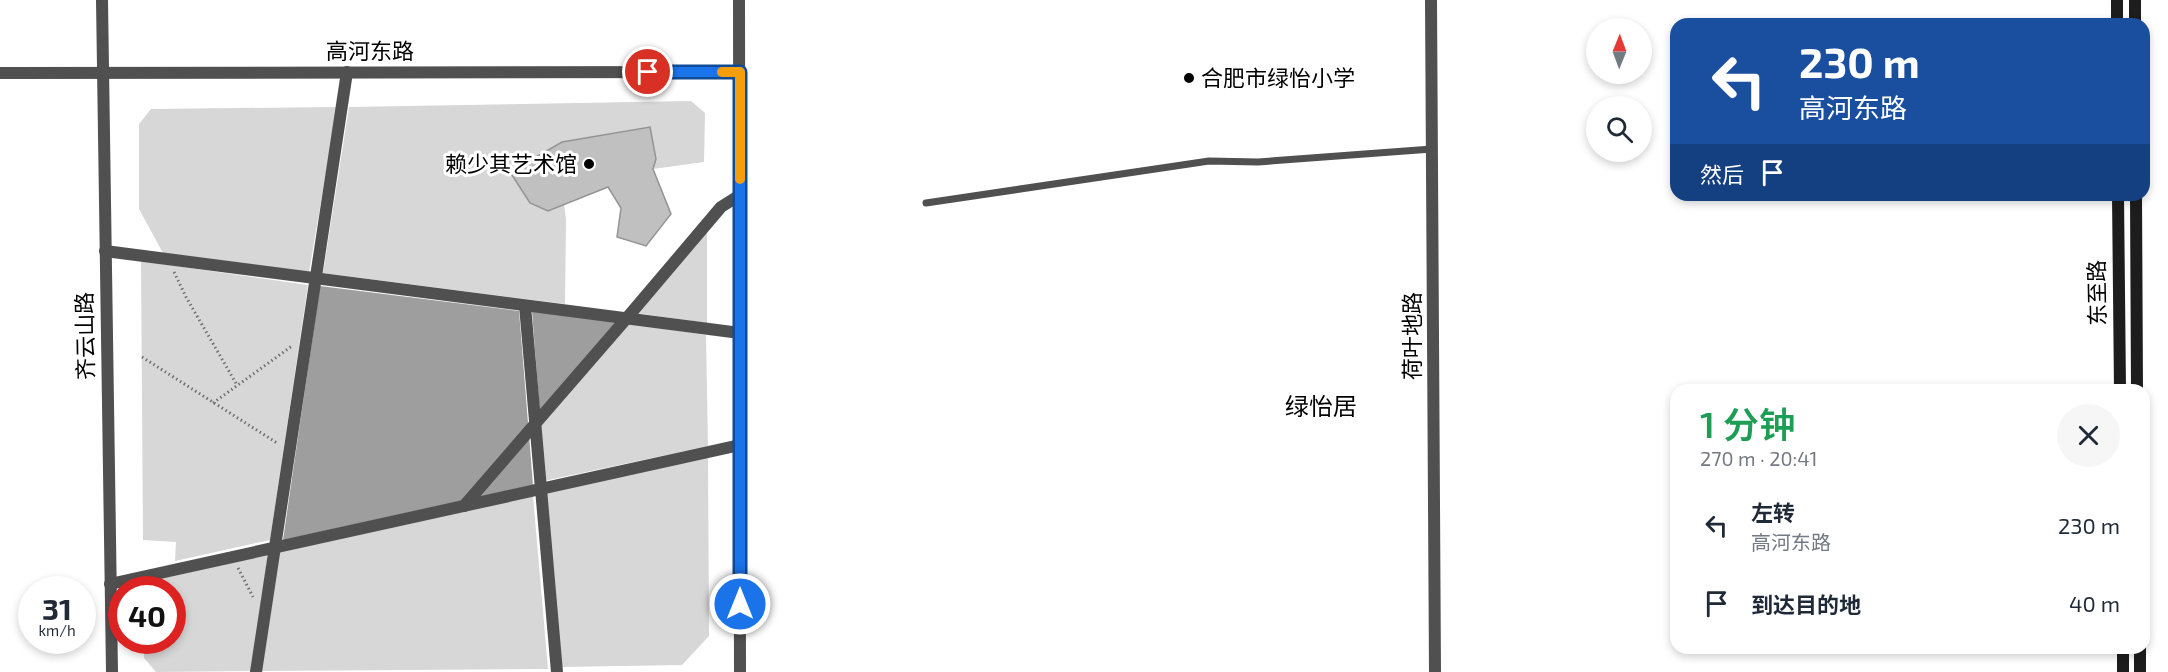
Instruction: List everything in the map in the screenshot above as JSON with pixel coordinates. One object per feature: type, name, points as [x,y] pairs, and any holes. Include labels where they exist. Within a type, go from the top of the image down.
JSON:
[{"type":"main road","points":[[2117,0],[2117,18]]},
{"type":"main road","points":[[2135,0],[2135,18]]},
{"type":"main road","name":"东至路","points":[[2118,201],[2120,384]]},
{"type":"main road","name":"东至路","points":[[2136,201],[2137,384]]},
{"type":"main road","points":[[2123,654],[2123,672]]},
{"type":"main road","points":[[2140,654],[2140,672]]},
{"type":"street","name":"齐云山路","points":[[102,0],[110,576]]},
{"type":"street","points":[[739,0],[740,672]]},
{"type":"street","name":"荷叶地路","points":[[1431,0],[1435,672]]},
{"type":"street","points":[[256,672],[347,72]]},
{"type":"street","name":"高河东路","points":[[0,73],[740,72]]},
{"type":"street","points":[[464,506],[721,207],[740,195]]},
{"type":"street","points":[[105,251],[740,333]]},
{"type":"street","points":[[525,306],[557,672]]},
{"type":"street","points":[[146,576],[740,445]]},
{"type":"street","name":"齐云山路","points":[[112,654],[112,672]]},
{"type":"lane","points":[[926,203],[1209,161],[1258,162],[1432,149]]},
{"type":"path","points":[[168,260],[186,297],[237,385]]},
{"type":"path","points":[[213,403],[300,340]]},
{"type":"path","points":[[142,357],[284,447]]},
{"type":"path","points":[[234,561],[255,599]]},
{"type":"shaded area","points":[[691,101],[705,113],[704,162],[653,169],[656,159],[649,127],[562,142],[510,172],[530,203],[548,211],[564,204],[566,219],[565,304],[323,273],[349,107]]},
{"type":"shaded area","points":[[337,107],[309,272],[163,253],[139,209],[139,124],[151,109]]},
{"type":"shaded area","points":[[707,231],[707,323],[636,313]]},
{"type":"shaded area","points":[[141,261],[308,285],[270,540],[175,561],[176,542],[143,540]]},
{"type":"shaded area","points":[[320,286],[519,311],[533,485],[283,540]]},
{"type":"shaded area","points":[[532,311],[620,322],[540,414]]},
{"type":"shaded area","points":[[625,323],[706,335],[708,446],[544,481],[540,421]]},
{"type":"shaded area","points":[[708,457],[709,636],[682,665],[561,667],[545,493]]},
{"type":"shaded area","points":[[533,496],[548,669],[262,671],[280,550]]},
{"type":"shaded area","points":[[268,554],[251,671],[156,672],[144,658],[144,654],[186,654],[186,576],[163,576]]},
{"type":"building","name":"赖少其艺术馆","points":[[650,127],[656,159],[653,169],[671,214],[646,246],[617,237],[621,208],[608,187],[548,211],[530,203],[510,172],[562,142]]},
{"type":"slow traffic","points":[[722,72],[740,72],[740,179]]},
{"type":"place","name":"合肥市绿怡小学","points":[[1189,78]]},
{"type":"place","name":"赖少其艺术馆","points":[[589,164]]},
{"type":"district","name":"绿怡居","points":[[1321,407]]},
{"type":"route","points":[[648,72],[740,72],[740,604]]}]
